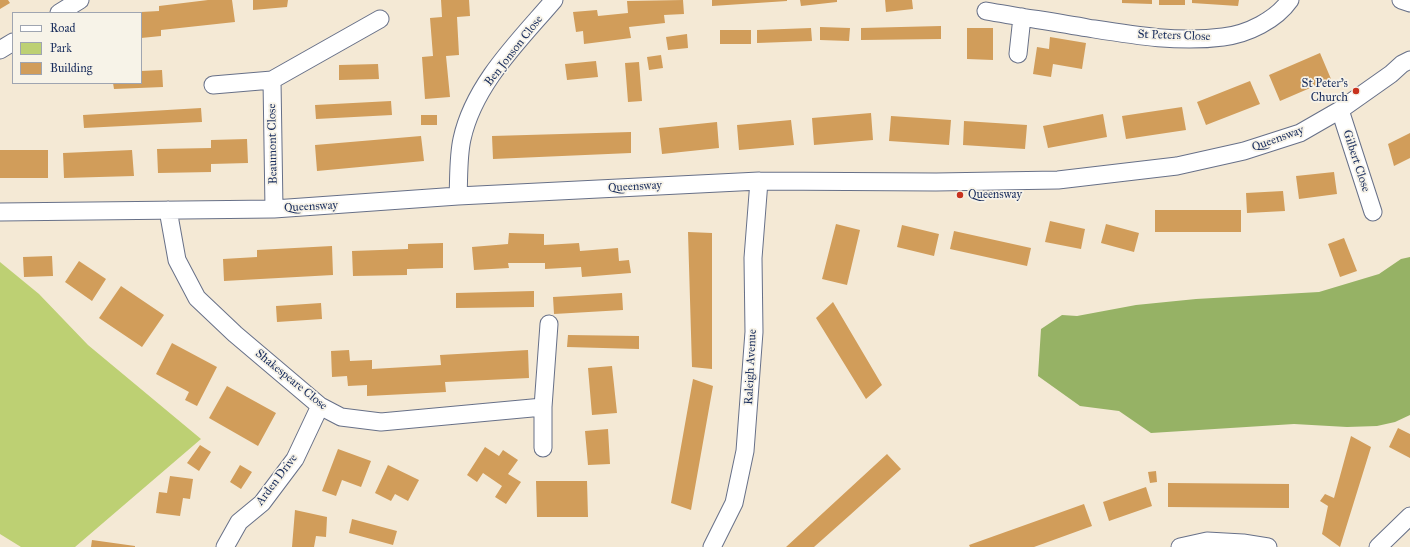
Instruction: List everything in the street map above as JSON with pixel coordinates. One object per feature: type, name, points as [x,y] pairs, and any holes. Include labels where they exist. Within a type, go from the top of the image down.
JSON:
[{"type":"street","points":[[61,12],[80,0]]},
{"type":"street","name":"Ben Jonson Close","points":[[458,196],[462,139],[472,108],[496,69],[554,0]]},
{"type":"street","name":"St Peters Close","points":[[986,11],[1145,38],[1224,37],[1254,29],[1284,10],[1290,0]]},
{"type":"street","points":[[1401,0],[1410,3]]},
{"type":"street","points":[[1018,54],[1022,17]]},
{"type":"street","points":[[213,85],[272,80],[380,19]]},
{"type":"street","points":[[0,50],[12,43]]},
{"type":"street","name":"Queensway","points":[[0,212],[274,209],[458,196],[760,181],[936,182],[1058,180],[1177,166],[1244,151],[1300,133],[1340,110],[1391,74],[1402,64],[1410,60]]},
{"type":"street","name":"Beaumont Close","points":[[272,80],[274,209]]},
{"type":"street","name":"Gilbert Close","points":[[1340,110],[1373,212]]},
{"type":"street","name":"Raleigh Avenue","points":[[712,547],[734,503],[745,451],[754,332],[753,258],[760,181]]},
{"type":"street","name":"Shakespeare Close","points":[[168,210],[177,260],[197,298],[235,334],[320,406],[341,417],[381,422],[543,407]]},
{"type":"street","points":[[543,448],[543,407],[549,324]]},
{"type":"street","name":"Arden Drive","points":[[225,547],[239,522],[262,503],[295,459],[320,406]]},
{"type":"street","points":[[1378,547],[1410,516]]},
{"type":"street","points":[[1180,547],[1207,541],[1243,543],[1268,547]]},
{"type":"green space","points":[[1410,257],[1410,415],[1395,422],[1377,426],[1347,427],[1294,424],[1151,433],[1119,411],[1080,406],[1038,376],[1041,329],[1062,315],[1077,316],[1136,305],[1196,299],[1319,292],[1379,274],[1401,259]]},
{"type":"green space","points":[[0,262],[39,294],[88,345],[201,439],[75,547],[21,547],[0,534]]},
{"type":"building","points":[[0,0],[8,0],[10,3],[0,9]]},
{"type":"building","points":[[208,0],[232,0],[235,22],[161,30],[161,36],[142,38],[141,12],[159,11],[159,6]]},
{"type":"building","points":[[253,0],[288,0],[287,7],[253,10]]},
{"type":"building","points":[[441,0],[469,0],[470,16],[457,17],[459,55],[446,56],[450,97],[425,99],[422,57],[433,56],[430,18],[442,17]]},
{"type":"building","points":[[683,0],[684,14],[664,15],[665,23],[629,27],[631,38],[584,44],[583,31],[576,32],[573,12],[597,10],[598,16],[628,13],[627,1]]},
{"type":"building","points":[[712,0],[787,0],[787,1],[712,6]]},
{"type":"building","points":[[800,0],[837,0],[837,2],[801,6]]},
{"type":"building","points":[[885,0],[912,0],[913,9],[886,12]]},
{"type":"building","points":[[1122,0],[1152,0],[1152,4],[1122,3]]},
{"type":"building","points":[[1159,0],[1185,0],[1185,5],[1159,5]]},
{"type":"building","points":[[1192,0],[1239,0],[1238,6],[1192,3]]},
{"type":"building","points":[[941,26],[941,39],[861,40],[861,28]]},
{"type":"building","points":[[820,27],[850,28],[849,41],[820,40]]},
{"type":"building","points":[[811,28],[812,41],[757,43],[757,30]]},
{"type":"building","points":[[967,28],[993,28],[993,60],[967,59]]},
{"type":"building","points":[[720,30],[751,30],[751,44],[720,44]]},
{"type":"building","points":[[687,34],[688,48],[668,50],[666,37]]},
{"type":"building","points":[[1050,37],[1086,43],[1082,69],[1053,64],[1051,77],[1033,74],[1037,47],[1049,49]]},
{"type":"building","points":[[1320,53],[1331,79],[1280,101],[1269,75]]},
{"type":"building","points":[[661,55],[663,68],[649,70],[647,57]]},
{"type":"building","points":[[596,61],[598,77],[567,80],[565,64]]},
{"type":"building","points":[[639,62],[642,101],[628,102],[625,63]]},
{"type":"building","points":[[378,64],[379,79],[339,80],[339,65]]},
{"type":"building","points":[[162,70],[163,87],[114,89],[113,84],[142,84],[142,71]]},
{"type":"building","points":[[1250,81],[1260,104],[1206,125],[1197,102]]},
{"type":"building","points":[[391,101],[392,115],[316,119],[315,105]]},
{"type":"building","points":[[1182,107],[1186,130],[1126,139],[1122,116]]},
{"type":"building","points":[[201,108],[202,122],[84,128],[83,115]]},
{"type":"building","points":[[871,113],[873,140],[814,145],[812,118]]},
{"type":"building","points":[[1103,114],[1107,137],[1048,148],[1043,126]]},
{"type":"building","points":[[421,115],[437,115],[437,125],[421,125]]},
{"type":"building","points":[[891,116],[951,120],[949,145],[889,141]]},
{"type":"building","points":[[791,120],[794,145],[739,150],[737,125]]},
{"type":"building","points":[[964,121],[1027,125],[1025,149],[963,145]]},
{"type":"building","points":[[717,122],[719,148],[662,154],[659,128]]},
{"type":"building","points":[[631,132],[631,153],[493,159],[492,136]]},
{"type":"building","points":[[1410,133],[1410,158],[1394,166],[1388,144]]},
{"type":"building","points":[[421,136],[424,161],[317,171],[315,145]]},
{"type":"building","points":[[247,139],[248,163],[211,164],[211,172],[158,173],[157,149],[211,148],[211,140]]},
{"type":"building","points":[[0,150],[48,150],[48,178],[0,178]]},
{"type":"building","points":[[132,150],[134,176],[64,178],[63,153]]},
{"type":"building","points":[[1334,172],[1337,194],[1299,199],[1296,176]]},
{"type":"building","points":[[1283,191],[1285,211],[1247,213],[1246,193]]},
{"type":"building","points":[[1155,210],[1241,210],[1241,232],[1155,232]]},
{"type":"building","points":[[1050,221],[1085,229],[1081,249],[1045,242]]},
{"type":"building","points":[[836,224],[860,230],[847,285],[822,279]]},
{"type":"building","points":[[1106,224],[1139,233],[1134,252],[1101,243]]},
{"type":"building","points":[[902,225],[939,234],[934,256],[897,247]]},
{"type":"building","points":[[954,231],[1031,248],[1027,266],[950,249]]},
{"type":"building","points":[[688,232],[712,233],[712,369],[692,367]]},
{"type":"building","points":[[509,233],[544,234],[544,245],[579,243],[580,251],[618,248],[619,261],[629,260],[631,273],[582,277],[581,267],[545,269],[545,263],[508,263],[509,268],[474,270],[472,247],[508,244]]},
{"type":"building","points":[[1344,238],[1357,271],[1340,277],[1328,244]]},
{"type":"building","points":[[443,243],[443,268],[407,269],[407,275],[353,276],[352,251],[408,249],[408,244]]},
{"type":"building","points":[[332,246],[333,275],[224,281],[223,259],[257,257],[257,250]]},
{"type":"building","points":[[52,256],[53,276],[24,277],[23,257]]},
{"type":"building","points":[[79,261],[106,279],[92,301],[65,282]]},
{"type":"building","points":[[121,286],[164,315],[142,347],[99,318]]},
{"type":"building","points":[[534,291],[534,307],[456,308],[456,293]]},
{"type":"building","points":[[622,293],[623,310],[554,314],[553,297]]},
{"type":"building","points":[[833,302],[882,385],[866,399],[816,318]]},
{"type":"building","points":[[321,303],[322,319],[277,322],[276,306]]},
{"type":"building","points":[[568,335],[639,336],[639,349],[567,347]]},
{"type":"building","points":[[172,343],[217,367],[197,406],[185,400],[189,392],[156,374]]},
{"type":"building","points":[[349,350],[350,361],[372,360],[372,369],[441,365],[440,355],[528,350],[529,378],[445,382],[446,392],[367,396],[367,385],[348,386],[347,376],[332,377],[331,351]]},
{"type":"building","points":[[612,366],[617,413],[592,415],[588,368]]},
{"type":"building","points":[[693,379],[713,386],[691,510],[671,503]]},
{"type":"building","points":[[227,386],[276,413],[258,446],[209,418]]},
{"type":"building","points":[[1398,428],[1410,434],[1410,458],[1389,447]]},
{"type":"building","points":[[608,429],[610,464],[588,465],[585,431]]},
{"type":"building","points":[[1351,436],[1371,447],[1340,547],[1322,534],[1328,506],[1320,501],[1325,494],[1334,498]]},
{"type":"building","points":[[200,445],[211,452],[199,471],[187,463]]},
{"type":"building","points":[[485,447],[499,456],[503,450],[518,460],[508,474],[521,482],[506,504],[495,497],[502,486],[483,473],[477,482],[467,475]]},
{"type":"building","points":[[338,449],[371,461],[361,487],[342,480],[336,496],[322,491]]},
{"type":"building","points":[[887,454],[901,469],[814,547],[786,547]]},
{"type":"building","points":[[240,465],[252,472],[241,489],[230,482]]},
{"type":"building","points":[[388,465],[419,480],[408,501],[395,494],[391,501],[375,493]]},
{"type":"building","points":[[1156,471],[1157,482],[1150,483],[1148,472]]},
{"type":"building","points":[[170,476],[193,479],[190,499],[183,498],[180,516],[156,513],[159,492],[167,493]]},
{"type":"building","points":[[536,481],[587,481],[588,517],[537,517]]},
{"type":"building","points":[[1168,483],[1289,484],[1289,508],[1168,507]]},
{"type":"building","points":[[1146,487],[1152,506],[1109,521],[1103,502]]},
{"type":"building","points":[[1084,504],[1092,526],[1034,547],[970,547],[969,545]]},
{"type":"building","points":[[295,510],[327,517],[326,537],[316,536],[314,547],[292,547]]},
{"type":"building","points":[[352,519],[397,531],[393,545],[349,533]]},
{"type":"building","points":[[92,540],[135,546],[135,547],[91,547]]},
{"type":"place","name":"St Peter's Church","points":[[1356,91]]},
{"type":"place","name":"Queensway","points":[[960,195]]}]
